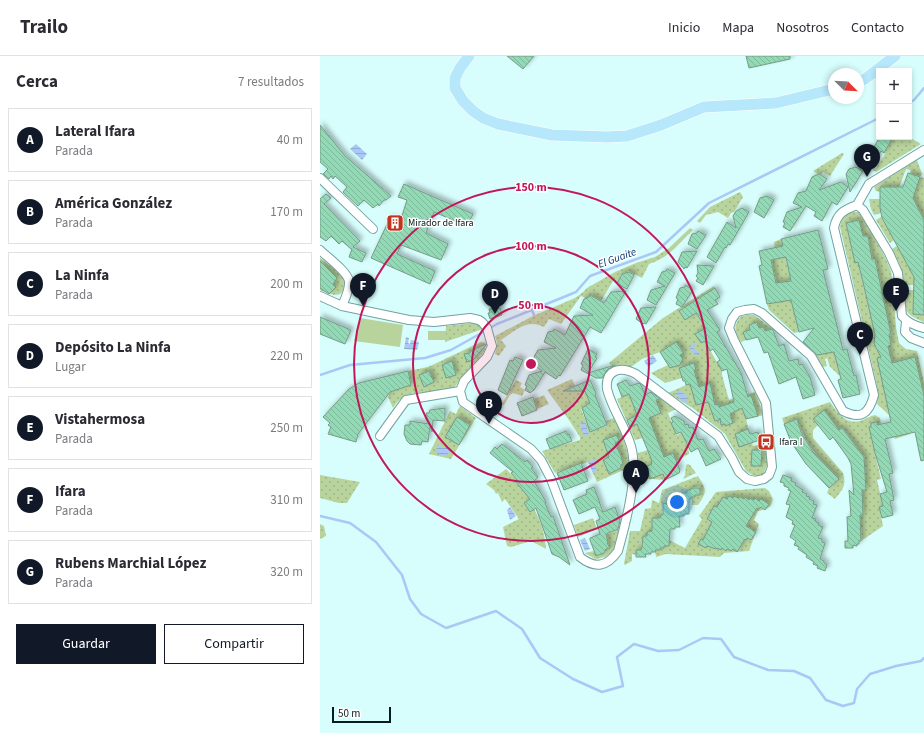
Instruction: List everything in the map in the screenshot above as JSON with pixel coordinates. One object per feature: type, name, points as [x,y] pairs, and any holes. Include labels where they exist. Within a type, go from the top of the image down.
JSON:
[{"type":"main road","points":[[469,56],[455,78],[455,88],[463,101],[473,111],[483,118],[498,124],[552,134],[607,137],[627,136],[661,126],[704,107],[776,103],[828,90]]},
{"type":"main road","points":[[864,79],[895,56]]},
{"type":"street","points":[[320,296],[342,306],[409,320],[434,322],[470,318],[479,320],[485,325],[492,346],[487,357],[464,381],[460,391],[463,402],[531,449],[541,460],[551,479],[580,557],[586,562],[595,565],[612,560],[618,551],[632,483],[634,465],[631,446],[607,389],[606,383],[608,378],[616,370],[626,369],[636,374],[718,436],[739,472],[747,479],[755,481],[764,479],[772,467],[769,420],[766,403],[734,340],[730,328],[732,319],[737,312],[754,309],[762,313],[811,356],[843,411],[850,415],[859,416],[866,413],[871,407],[874,395],[834,228],[836,219],[847,208],[857,205],[869,184],[924,150]]},
{"type":"street","points":[[320,178],[373,229]]},
{"type":"street","points":[[857,205],[863,210],[890,253],[898,273],[902,316],[911,324],[924,328]]},
{"type":"street","points":[[320,250],[346,274],[349,281],[342,306]]},
{"type":"street","points":[[906,321],[905,332],[912,338],[924,343]]},
{"type":"street","points":[[380,436],[406,400],[460,391]]},
{"type":"green space","points":[[912,139],[921,144],[876,172],[873,170],[876,168],[885,154],[884,153],[891,140],[912,140]]},
{"type":"green space","points":[[842,153],[844,154],[830,176],[823,172],[820,175],[813,171]]},
{"type":"green space","points":[[917,160],[922,174],[920,177],[910,174],[911,170],[906,169],[899,188],[880,187],[880,192],[876,191],[874,187]]},
{"type":"green space","points":[[920,177],[924,178],[924,220],[913,198]]},
{"type":"green space","points":[[740,192],[743,197],[734,212],[731,213],[728,218],[718,212],[706,215],[700,223],[697,221],[710,207]]},
{"type":"green space","points":[[869,199],[880,199],[881,213],[874,215]]},
{"type":"green space","points":[[859,212],[863,216],[885,257],[891,271],[896,328],[899,343],[906,349],[917,351],[924,383],[924,414],[895,363],[910,434],[895,439],[890,416],[877,404],[878,392],[875,377],[840,227],[842,217],[847,213]],"holes":[[[859,221],[863,236],[868,236],[872,259],[875,259],[891,334],[891,345],[877,351],[874,343],[875,335],[858,262],[855,263],[846,224]]]},
{"type":"green space","points":[[881,217],[894,240],[890,243],[876,220]]},
{"type":"green space","points":[[690,228],[693,230],[673,250],[662,258],[649,264],[642,278],[628,271],[625,275],[621,274],[618,283],[613,281],[601,301],[591,295],[588,299],[581,296],[561,324],[549,319],[544,327],[532,324],[521,327],[501,340],[506,346],[499,356],[495,354],[497,343],[495,336],[533,316],[575,298],[587,288],[615,272],[655,257],[669,248]]},
{"type":"green space","points":[[781,239],[791,280],[787,282],[799,332],[794,333],[769,310],[767,304],[781,301],[771,260],[775,259],[773,248],[775,247],[774,242]]},
{"type":"green space","points":[[897,246],[914,277],[914,285],[908,285],[905,283],[899,263],[892,249]]},
{"type":"green space","points":[[320,258],[336,270],[344,279],[345,284],[340,294],[334,295],[320,290]]},
{"type":"green space","points":[[714,286],[715,288],[679,311],[685,320],[696,313],[705,328],[696,334],[701,343],[705,341],[722,371],[729,400],[755,392],[764,415],[746,419],[753,446],[766,443],[768,463],[763,475],[761,476],[754,476],[746,471],[725,434],[694,409],[668,393],[686,385],[682,378],[665,383],[651,373],[668,365],[660,352],[642,359],[631,367],[614,369],[609,363],[663,318]]},
{"type":"green space","points":[[904,290],[914,290],[913,314],[924,315],[924,322],[906,311]]},
{"type":"green space","points":[[754,315],[773,329],[765,331],[763,327],[759,328],[757,323],[749,325],[750,330],[743,332],[746,340],[741,342],[735,329],[741,316]]},
{"type":"green space","points":[[360,318],[403,325],[400,347],[354,341]]},
{"type":"green space","points":[[472,323],[477,324],[483,329],[445,342],[446,326]]},
{"type":"green space","points":[[428,331],[446,331],[446,340],[428,340]]},
{"type":"green space","points":[[481,342],[485,343],[485,350],[454,388],[437,392],[413,393],[399,400],[393,408],[388,397],[390,392],[411,385],[408,371],[428,367]]},
{"type":"green space","points":[[834,350],[840,376],[830,367],[827,358],[825,359],[827,366],[823,367],[815,355]]},
{"type":"green space","points":[[572,379],[575,386],[572,387],[574,391],[585,391],[590,403],[581,409],[590,432],[607,426],[606,421],[614,418],[628,453],[630,467],[597,482],[588,462],[555,473],[542,451],[580,440],[580,437],[569,420],[547,390]]},
{"type":"green space","points":[[516,380],[522,383],[520,387],[525,390],[522,396],[513,393],[504,405],[501,405]]},
{"type":"green space","points":[[629,394],[634,406],[651,403],[662,398],[676,409],[668,413],[676,434],[681,433],[687,443],[689,452],[689,454],[676,461],[680,470],[679,473],[665,480],[639,478],[638,453],[648,450],[643,438],[635,440],[617,399]]},
{"type":"green space","points":[[544,395],[549,404],[537,409],[534,399]]},
{"type":"green space","points":[[830,402],[842,417],[850,421],[860,421],[875,415],[880,418],[881,424],[869,428],[881,479],[877,480],[883,506],[879,507],[883,526],[861,541],[860,515],[863,515],[862,490],[866,490],[864,457],[843,428],[839,430],[824,411],[818,425],[813,430],[813,438],[843,473],[844,485],[835,499],[827,493],[829,488],[839,479],[809,445],[797,420],[784,424],[782,418]]},
{"type":"green space","points":[[460,406],[476,418],[451,459],[429,454],[450,411],[456,414]]},
{"type":"green space","points":[[688,464],[696,473],[683,479],[686,465]]},
{"type":"green space","points":[[506,469],[517,480],[515,481],[522,490],[533,481],[540,492],[524,503],[530,512],[534,509],[539,518],[545,539],[546,549],[531,541],[511,547],[507,546],[503,527],[519,519],[505,499],[502,502],[498,493],[496,494],[494,490],[486,484]]},
{"type":"green space","points":[[320,475],[360,482],[347,503],[339,503],[320,498]]},
{"type":"green space","points":[[698,476],[705,491],[698,505],[692,505],[692,497],[695,497],[695,495],[700,495],[700,486],[691,488],[691,490],[687,490],[687,493],[677,495],[677,497],[672,497],[672,499],[667,500],[667,504],[663,503],[662,515],[660,518],[652,518],[652,531],[647,532],[647,536],[643,536],[641,550],[636,555],[632,554],[632,561],[625,565],[630,531],[640,531],[645,509],[651,508],[652,500],[659,503],[662,490]]},
{"type":"green space","points":[[765,488],[769,491],[773,499],[771,505],[767,509],[758,511],[754,520],[759,524],[749,551],[724,553],[720,557],[666,554],[656,557],[655,550],[660,550],[660,548],[664,548],[664,546],[669,546],[669,540],[685,548],[702,519],[699,516],[716,492]]},
{"type":"green space","points":[[593,518],[597,529],[578,537],[574,525]]},
{"type":"green space","points":[[320,524],[324,526],[326,536],[320,539]]},
{"type":"green space","points":[[619,529],[617,541],[613,550],[607,556],[595,559],[585,553],[594,551],[597,555],[604,553],[604,550],[609,547],[606,535]]},
{"type":"water","points":[[356,144],[367,154],[362,160],[350,149]]},
{"type":"water","points":[[406,337],[409,338],[408,343],[410,344],[411,340],[419,342],[417,350],[404,349]]},
{"type":"water","points":[[691,344],[696,344],[693,349],[700,352],[699,354],[694,355],[694,352],[690,350]]},
{"type":"water","points":[[653,355],[657,361],[648,367],[644,361]]},
{"type":"water","points":[[680,390],[689,399],[685,403],[675,394]]},
{"type":"water","points":[[585,422],[589,435],[584,436],[580,424]]},
{"type":"water","points":[[439,445],[444,448],[450,448],[451,451],[446,455],[440,455],[436,451],[437,446]]},
{"type":"water","points":[[596,459],[597,463],[594,464],[597,471],[593,473],[588,462]]},
{"type":"water","points":[[510,507],[516,516],[510,520],[507,510]]},
{"type":"water","points":[[585,538],[590,549],[585,551],[580,540]]},
{"type":"building","points":[[507,56],[534,56],[523,69]]},
{"type":"building","points":[[746,56],[790,56],[790,59],[749,68]]},
{"type":"building","points":[[320,125],[345,156],[391,196],[384,200],[379,206],[378,204],[373,208],[364,200],[358,206],[343,192],[347,187],[335,176],[333,179],[331,176],[329,179],[323,174],[328,169],[320,162]]},
{"type":"building","points":[[878,140],[891,140],[884,153],[881,151],[870,170],[861,164],[867,150],[874,147]]},
{"type":"building","points":[[856,167],[863,171],[850,192],[846,174],[849,169]]},
{"type":"building","points":[[908,173],[920,177],[913,198],[924,220],[924,315],[913,314],[914,277],[882,218],[880,208],[880,187],[903,187]]},
{"type":"building","points":[[819,174],[827,179],[819,190],[841,182],[848,187],[837,205],[832,202],[822,221],[814,216],[816,212],[806,206],[790,231],[783,227],[785,223],[783,222],[787,212],[802,207],[793,203],[798,193],[806,191],[812,177]]},
{"type":"building","name":"Mirador de Ifara","points":[[404,184],[473,214],[467,226],[434,212],[426,233],[448,244],[441,260],[401,245],[397,254],[435,271],[430,284],[371,258],[390,218],[400,222],[407,200],[398,197]]},
{"type":"building","points":[[326,194],[331,198],[324,204],[360,241],[353,247],[366,253],[362,262],[349,257],[352,249],[342,241],[339,244],[331,236],[326,241],[320,237],[320,199]]},
{"type":"building","points":[[767,196],[774,200],[764,218],[754,212],[760,198]]},
{"type":"building","points":[[742,208],[749,212],[730,245],[728,244],[726,248],[725,247],[716,263],[707,257],[727,222],[736,228],[733,216],[736,211]]},
{"type":"building","points":[[859,220],[863,236],[868,236],[872,259],[875,259],[891,334],[889,334],[891,345],[888,346],[892,363],[915,357],[924,395],[924,460],[921,461],[915,432],[885,439],[893,473],[889,474],[894,500],[890,501],[893,515],[882,518],[879,507],[883,506],[880,494],[887,492],[869,427],[871,427],[871,423],[877,422],[877,425],[891,422],[877,358],[881,357],[874,343],[875,335],[863,282],[858,262],[855,263],[846,223]]},
{"type":"building","points":[[818,230],[828,269],[823,270],[843,350],[847,349],[854,376],[856,375],[860,394],[843,398],[838,380],[841,379],[834,352],[817,355],[803,342],[814,328],[799,332],[791,300],[767,304],[759,266],[762,265],[759,251],[783,246],[781,239]],"holes":[[[786,257],[791,281],[776,283],[771,260]]]},
{"type":"building","points":[[698,231],[706,235],[697,249],[688,244],[692,234],[697,233]]},
{"type":"building","points":[[697,251],[687,268],[685,267],[684,269],[678,262],[682,252]]},
{"type":"building","points":[[320,261],[337,278],[333,284],[336,287],[329,294],[320,288]]},
{"type":"building","points":[[697,265],[714,266],[703,285],[696,281],[698,278],[696,276],[698,273]]},
{"type":"building","points":[[667,269],[675,273],[656,305],[647,300],[651,290],[665,286],[657,282],[662,272],[666,271]]},
{"type":"building","points":[[629,272],[634,275],[627,289],[617,284],[622,274]]},
{"type":"building","points":[[685,285],[693,290],[682,307],[676,304],[678,299],[676,298],[680,288],[685,287]]},
{"type":"building","points":[[715,288],[720,297],[715,300],[718,304],[707,310],[720,330],[717,332],[741,373],[748,397],[751,395],[758,416],[746,419],[742,408],[730,414],[733,423],[725,426],[725,424],[721,425],[720,418],[719,420],[715,421],[708,402],[696,405],[690,384],[686,385],[685,381],[683,381],[679,368],[694,363],[696,370],[694,370],[699,387],[710,383],[715,405],[719,404],[719,407],[734,402],[727,369],[722,371],[717,362],[720,360],[713,349],[710,351],[705,341],[701,343],[695,334],[706,328],[696,313],[685,320],[679,311]]},
{"type":"building","points":[[626,291],[601,333],[590,327],[560,376],[559,375],[556,379],[545,372],[534,390],[530,393],[525,390],[527,386],[525,385],[529,375],[542,371],[534,365],[535,362],[533,360],[538,350],[556,348],[544,342],[548,332],[553,331],[554,329],[565,335],[574,316],[593,315],[580,308],[584,299],[590,295],[604,303],[611,292]]},
{"type":"building","points":[[656,307],[646,324],[643,324],[636,319],[641,308]]},
{"type":"building","points":[[500,308],[502,315],[490,319],[488,313],[490,313],[489,309]]},
{"type":"building","points":[[320,317],[351,330],[345,344],[320,334]]},
{"type":"building","points":[[757,322],[759,328],[763,327],[765,331],[773,330],[779,346],[784,344],[789,361],[798,359],[799,365],[802,364],[810,377],[815,395],[803,399],[796,377],[779,384],[768,352],[764,353],[758,337],[746,340],[743,332],[750,330],[749,325]]},
{"type":"building","points":[[676,342],[684,353],[680,355],[683,358],[680,365],[670,368],[660,352]]},
{"type":"building","points":[[486,344],[473,360],[467,362],[464,354],[470,353],[470,351]]},
{"type":"building","points":[[588,349],[597,354],[595,357],[597,358],[588,373],[615,365],[607,370],[602,378],[596,378],[581,370],[583,365],[581,364]]},
{"type":"building","points":[[515,357],[523,360],[507,395],[498,390],[510,360],[513,361]]},
{"type":"building","points":[[452,361],[456,375],[446,378],[442,365]]},
{"type":"building","points":[[408,371],[411,385],[390,392],[358,434],[356,442],[328,434],[331,427],[328,425],[330,423],[323,417],[349,389],[359,383]]},
{"type":"building","points":[[429,371],[434,382],[424,387],[419,375]]},
{"type":"building","points":[[590,380],[607,425],[590,432],[582,408],[590,403],[585,391],[563,391]]},
{"type":"building","points":[[626,380],[630,386],[639,383],[645,395],[651,392],[660,399],[656,400],[661,413],[649,418],[664,457],[673,453],[680,470],[679,473],[665,480],[663,474],[650,479],[645,467],[652,464],[652,461],[637,424],[630,427],[627,420],[637,415],[629,394],[622,397],[617,384]]},
{"type":"building","points":[[533,397],[537,410],[522,416],[517,403]]},
{"type":"building","points":[[445,408],[445,421],[433,420],[432,432],[430,426],[428,442],[422,441],[421,445],[410,444],[407,441],[404,434],[405,425],[410,425],[410,421],[429,424],[426,413],[429,413],[430,410]]},
{"type":"building","points":[[824,410],[839,430],[842,428],[864,457],[866,490],[862,490],[863,515],[860,515],[861,541],[859,541],[857,546],[853,545],[853,548],[845,548],[845,541],[848,541],[847,517],[851,516],[849,490],[854,495],[851,464],[833,437],[830,440],[813,419]]},
{"type":"building","points":[[675,416],[684,421],[685,425],[688,424],[689,428],[693,427],[698,440],[703,439],[709,451],[714,449],[721,459],[706,466],[698,448],[691,452],[681,432],[676,434],[671,423],[673,422],[671,418]]},
{"type":"building","points":[[457,417],[470,425],[459,445],[445,437]]},
{"type":"building","points":[[797,419],[801,432],[813,452],[839,479],[829,488],[806,464],[791,442],[784,424]]},
{"type":"building","points":[[748,429],[750,434],[758,432],[760,440],[739,447],[735,434]]},
{"type":"building","points":[[566,431],[572,441],[550,449],[546,439]]},
{"type":"building","points":[[617,435],[619,441],[615,443],[623,464],[621,465],[621,468],[609,474],[603,460],[609,457],[603,440]]},
{"type":"building","points":[[502,444],[525,462],[527,460],[533,467],[531,468],[538,477],[534,481],[546,502],[545,503],[551,517],[553,516],[570,565],[552,554],[536,508],[530,512],[524,503],[530,499],[515,481],[517,480],[511,473],[513,472],[490,453],[495,447],[497,449]]},
{"type":"building","points":[[752,450],[762,450],[761,466],[751,466]]},
{"type":"building","points":[[581,463],[588,481],[564,490],[557,473]]},
{"type":"building","points":[[783,475],[792,478],[791,481],[796,483],[795,485],[803,490],[802,492],[807,494],[806,496],[810,497],[809,499],[814,501],[813,504],[817,505],[812,518],[816,519],[815,521],[819,523],[818,525],[823,527],[818,538],[822,539],[822,542],[825,543],[820,559],[827,565],[825,571],[817,568],[818,566],[813,564],[814,562],[806,557],[807,555],[798,549],[799,547],[794,545],[796,541],[790,537],[795,525],[792,524],[793,521],[786,517],[790,505],[786,504],[791,491],[788,490],[789,488],[784,486],[784,483],[780,482]]},
{"type":"building","points":[[594,487],[603,512],[615,507],[620,521],[618,529],[606,534],[607,543],[610,548],[606,549],[604,553],[596,556],[590,538],[600,534],[596,521],[600,519],[595,507],[579,514],[573,500],[587,494],[586,490]]},
{"type":"building","points":[[691,488],[700,488],[700,495],[695,495],[695,497],[691,497],[691,499],[689,499],[689,514],[679,516],[680,527],[670,529],[669,546],[664,546],[664,548],[660,548],[660,550],[655,550],[656,552],[651,552],[651,554],[645,554],[646,557],[636,557],[636,550],[641,550],[642,547],[643,536],[647,536],[647,532],[652,531],[652,518],[660,518],[661,515],[663,515],[663,503],[667,504],[667,500],[672,499],[672,496],[677,497],[677,495],[682,495],[682,493],[687,493],[687,490],[691,490]]},
{"type":"building","points":[[729,496],[744,499],[745,497],[749,500],[750,498],[754,500],[755,498],[759,501],[761,499],[769,504],[765,510],[761,507],[759,509],[757,508],[746,526],[756,532],[751,540],[747,538],[746,540],[745,539],[737,552],[733,549],[731,551],[727,549],[726,551],[722,548],[721,550],[707,546],[706,548],[698,544],[701,539],[703,540],[712,522],[707,519],[714,506],[717,507],[723,497],[727,499]]},
{"type":"waterway","name":"El Guaite","points":[[912,101],[924,88]]},
{"type":"waterway","name":"El Guaite","points":[[490,328],[576,292],[590,276],[656,252],[709,203],[876,120]]},
{"type":"waterway","name":"El Guaite","points":[[529,303],[534,315]]},
{"type":"waterway","name":"El Guaite","points":[[320,375],[350,365],[425,358],[451,350],[485,331]]},
{"type":"waterway","points":[[320,516],[350,523],[376,542],[402,575],[410,599],[421,614],[446,628],[496,611],[522,629],[540,658],[573,679],[602,692],[623,686],[617,657],[634,644],[658,651],[679,650],[703,638],[721,639],[734,657],[768,670],[794,671],[810,678],[826,700],[843,706],[854,703],[857,689],[870,674],[896,666],[921,661],[924,658]]},
{"type":"place","name":"Rubens Marchial López","points":[[867,177]]},
{"type":"place","name":"Mirador de Ifara","points":[[395,223]]},
{"type":"place","name":"Ifara","points":[[363,306]]},
{"type":"place","name":"Vistahermosa","points":[[896,311]]},
{"type":"place","name":"Depósito La Ninfa","points":[[495,314]]},
{"type":"place","name":"La Ninfa","points":[[860,355]]},
{"type":"place","name":"América González","points":[[489,424]]},
{"type":"place","name":"Ifara I","points":[[766,442]]},
{"type":"place","name":"Lateral Ifara","points":[[636,493]]}]
